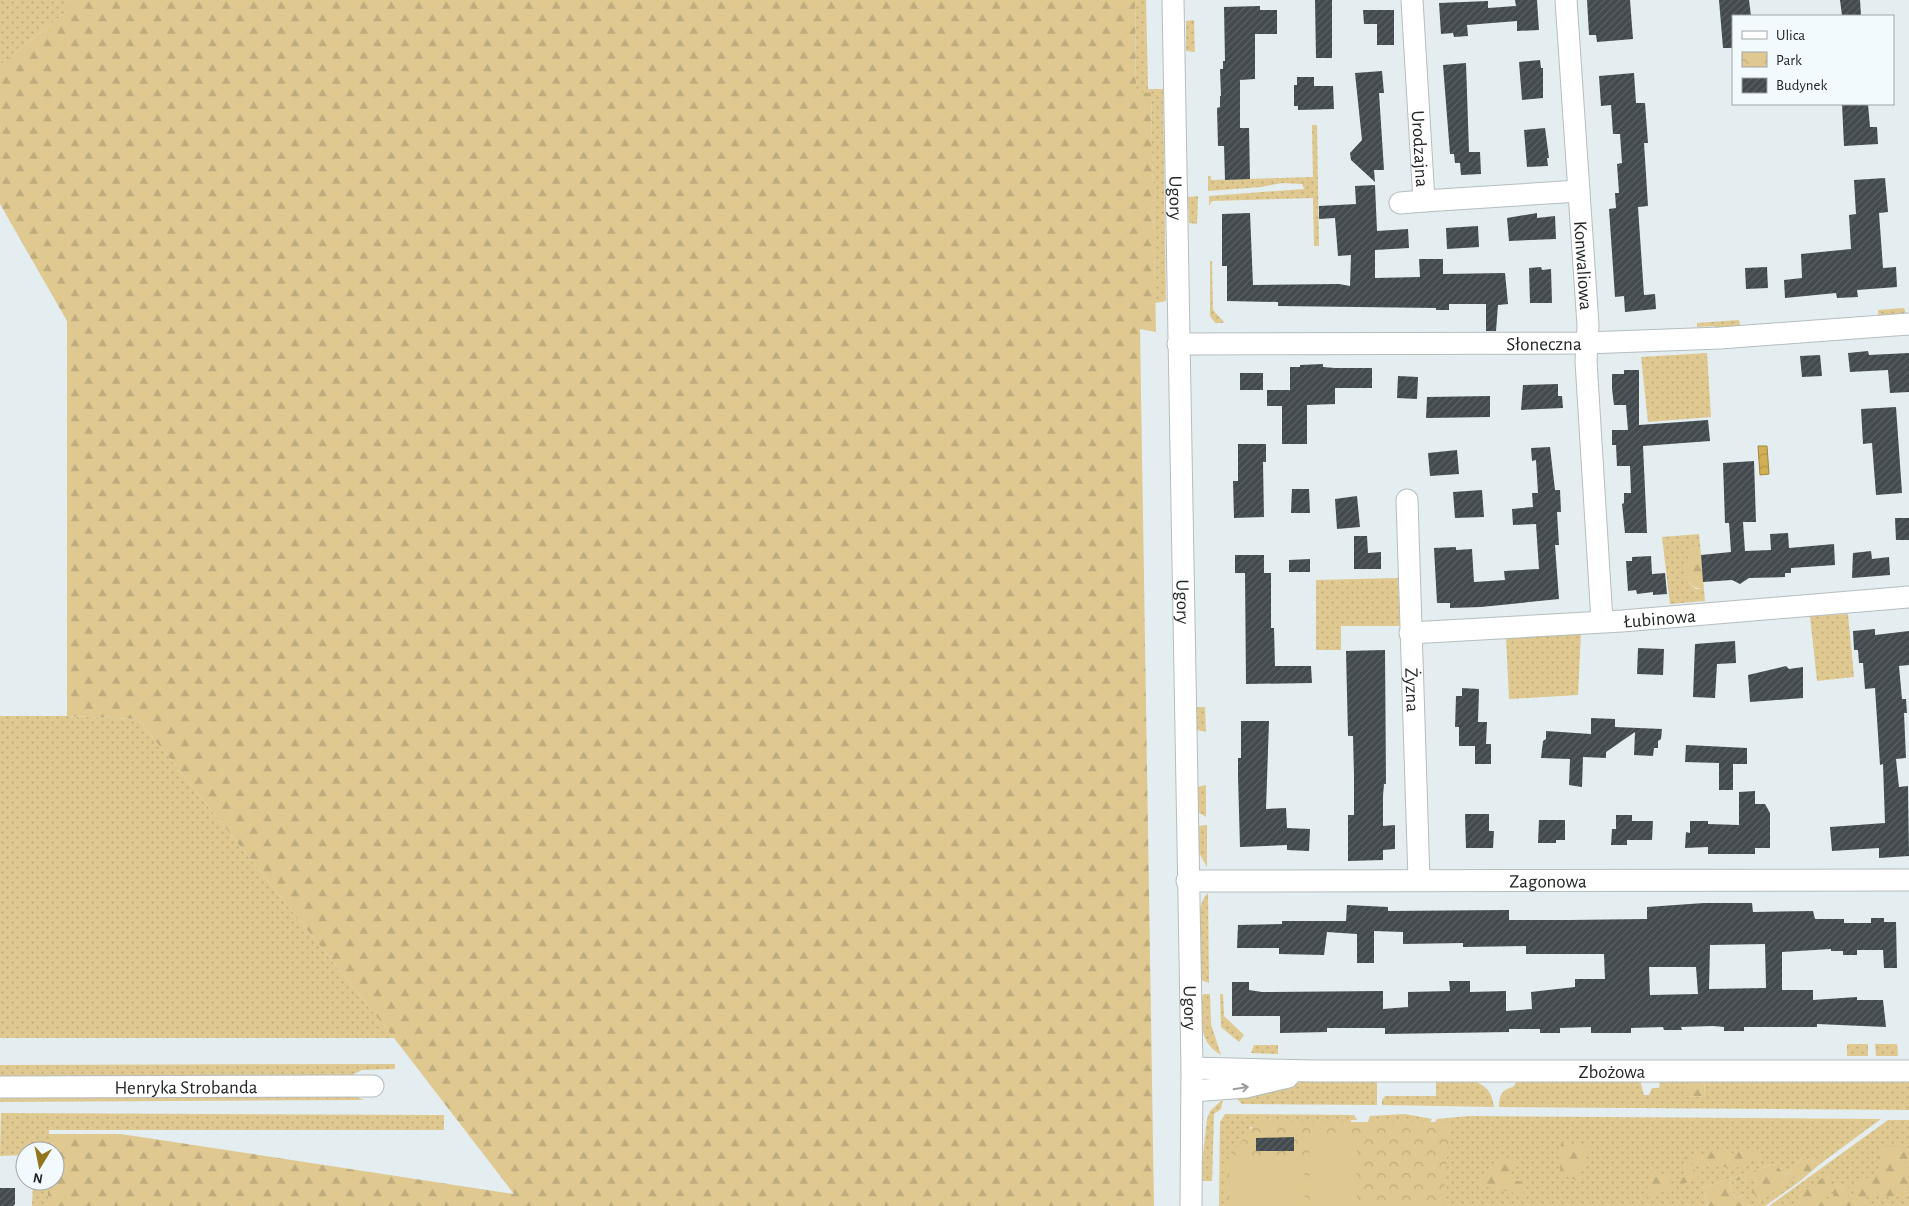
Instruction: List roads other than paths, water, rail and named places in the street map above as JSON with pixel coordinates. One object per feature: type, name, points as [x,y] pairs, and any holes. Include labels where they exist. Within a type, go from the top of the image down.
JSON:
[{"type":"street","name":"Ugory","points":[[1173,0],[1176,77],[1178,344],[1187,881],[1192,1068],[1192,1206]]},
{"type":"street","name":"Urodzajna","points":[[1412,0],[1424,201],[1579,190]]},
{"type":"street","name":"Konwaliowa","points":[[1566,0],[1588,325],[1586,343],[1602,622]]},
{"type":"street","points":[[1400,203],[1424,201]]},
{"type":"street","name":"Słoneczna","points":[[1178,344],[1586,343],[1720,338],[1909,324]]},
{"type":"street","name":"Żyzna","points":[[1407,500],[1419,880]]},
{"type":"street","name":"Łubinowa","points":[[1410,633],[1602,622],[1909,598]]},
{"type":"street","name":"Zagonowa","points":[[1187,881],[1909,880]]},
{"type":"street","name":"Zbożowa","points":[[1192,1068],[1314,1071],[1909,1071]]},
{"type":"street","name":"Zbożowa","points":[[1192,1091],[1246,1087],[1314,1071]]},
{"type":"street","name":"Henryka Strobanda","points":[[0,1087],[373,1086]]},
{"type":"water","points":[[1758,446],[1767,446],[1769,474],[1760,475]]}]
